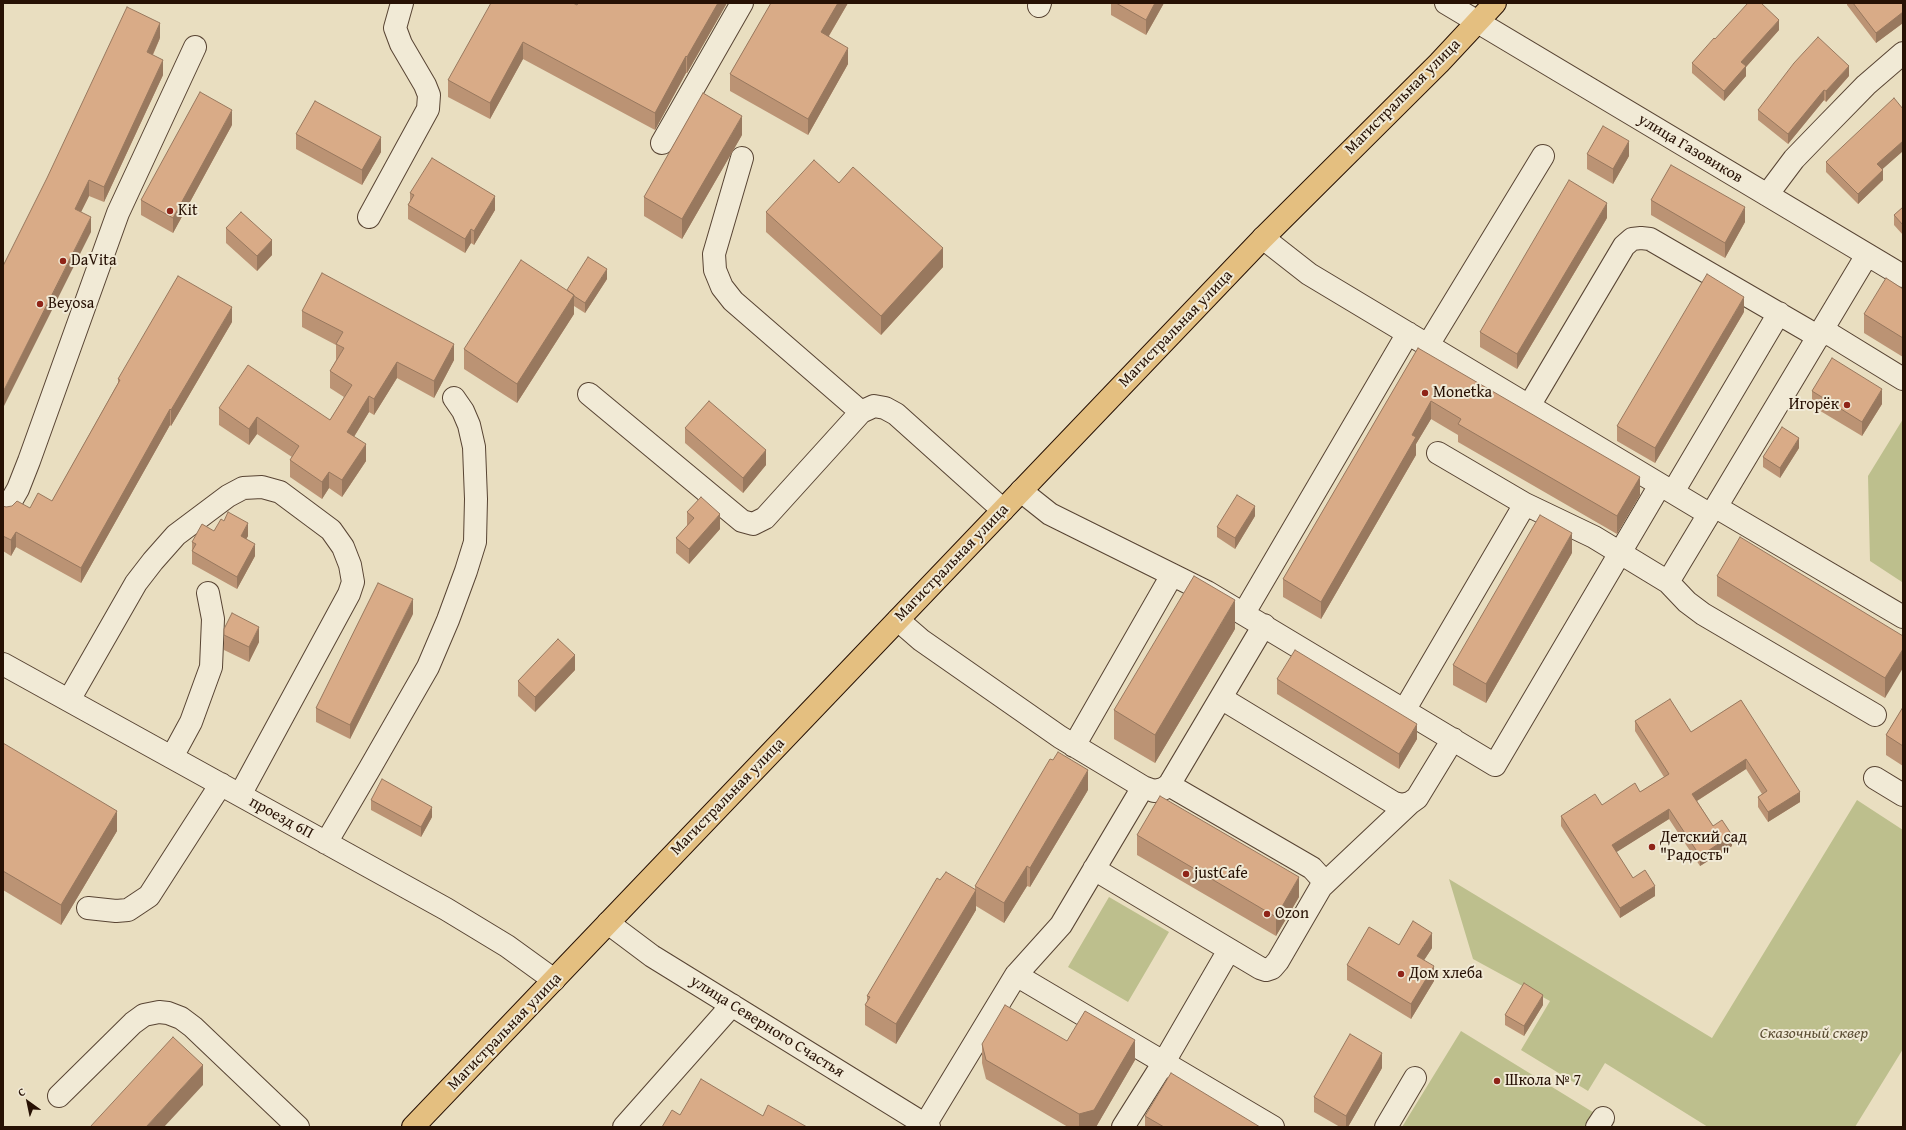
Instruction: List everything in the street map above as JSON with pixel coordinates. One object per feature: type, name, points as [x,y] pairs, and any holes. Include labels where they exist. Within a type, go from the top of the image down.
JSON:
[{"type":"main road","name":"Магистральная улица","points":[[413,1127],[1263,238],[1439,63],[1495,3]]},
{"type":"street","points":[[369,216],[428,109],[429,95],[425,85],[401,44],[395,28],[402,3]]},
{"type":"street","points":[[662,143],[742,3]]},
{"type":"street","name":"улица Газовиков","points":[[1446,3],[1903,276]]},
{"type":"street","points":[[6,510],[18,489],[29,461],[118,213],[195,47]]},
{"type":"street","points":[[1767,195],[1794,159],[1866,85],[1903,53]]},
{"type":"street","points":[[1428,345],[1543,156]]},
{"type":"street","points":[[742,158],[714,254],[715,270],[722,287],[733,301],[861,412]]},
{"type":"street","points":[[1263,238],[1309,274],[1667,488],[1713,510],[1903,617]]},
{"type":"street","points":[[1529,406],[1624,246],[1632,239],[1641,238],[1650,239],[1779,313],[1821,333],[1903,379]]},
{"type":"street","points":[[1668,582],[1821,333],[1867,255]]},
{"type":"street","points":[[1021,491],[1050,514],[1207,592],[1244,613],[1495,764],[1620,553],[1667,488],[1779,313]]},
{"type":"street","points":[[1244,613],[1408,333]]},
{"type":"street","points":[[589,394],[742,521],[753,524],[765,518],[861,412],[874,406],[885,408],[896,414],[1003,510]]},
{"type":"street","points":[[326,843],[428,667],[448,620],[470,556],[474,542],[476,500],[474,447],[469,425],[463,411],[454,398]]},
{"type":"street","points":[[1438,453],[1525,504],[1594,536],[1668,582],[1687,602],[1704,614],[1875,715]]},
{"type":"street","points":[[69,700],[136,583],[176,535],[228,496],[243,488],[262,487],[280,492],[331,530],[342,547],[350,565],[353,582],[349,594],[240,795]]},
{"type":"street","points":[[1405,709],[1525,504]]},
{"type":"street","points":[[1074,746],[1172,575]]},
{"type":"street","points":[[172,757],[191,722],[211,667],[213,619],[208,593]]},
{"type":"street","points":[[898,620],[931,648],[1074,746],[1143,787],[1154,791],[1163,789],[1169,785],[1264,625]]},
{"type":"street","name":"проезд 6П","points":[[3,664],[471,924],[554,980]]},
{"type":"street","points":[[1221,698],[1394,803],[1402,805],[1410,803]]},
{"type":"street","points":[[1094,869],[1260,968],[1266,970],[1272,968],[1278,961],[1321,887],[1417,798],[1453,739]]},
{"type":"street","points":[[1876,778],[1903,795]]},
{"type":"street","points":[[88,908],[116,911],[128,910],[149,896],[221,784]]},
{"type":"street","points":[[1169,785],[1312,868],[1322,879],[1321,887]]},
{"type":"street","points":[[927,1126],[1016,975],[1061,925],[1143,787]]},
{"type":"street","name":"улица Северного Счастья","points":[[608,923],[652,956],[927,1126]]},
{"type":"street","points":[[1124,1127],[1164,1062],[1228,950]]},
{"type":"street","points":[[1016,975],[1273,1127]]},
{"type":"street","points":[[624,1127],[732,1005]]},
{"type":"street","points":[[59,1096],[133,1023],[144,1015],[159,1012],[168,1013],[181,1018],[193,1026],[298,1127]]},
{"type":"street","points":[[1386,1127],[1415,1078]]},
{"type":"green space","points":[[1903,419],[1902,582],[1870,561],[1868,476]]},
{"type":"green space","name":"Сказочный сквер","points":[[1857,800],[1903,830],[1903,1049],[1855,1127],[1708,1127],[1605,1063],[1588,1091],[1521,1050],[1550,1001],[1473,959],[1449,879],[1712,1038]]},
{"type":"green space","points":[[1109,897],[1169,932],[1128,1002],[1068,967]]},
{"type":"green space","name":"Школа № 7","points":[[1461,1031],[1596,1114],[1588,1127],[1402,1127]]},
{"type":"building","points":[[491,3],[573,3],[577,5],[578,3],[718,3],[687,57],[686,56],[655,113],[523,42],[490,103],[448,80]]},
{"type":"building","points":[[771,3],[838,3],[821,32],[848,48],[808,119],[730,74]]},
{"type":"building","points":[[1116,3],[1155,3],[1146,20]]},
{"type":"building","points":[[1748,3],[1761,3],[1779,20],[1741,62],[1746,66],[1724,91],[1692,63]]},
{"type":"building","points":[[1853,3],[1903,3],[1903,12],[1876,33]]},
{"type":"building","points":[[127,7],[160,23],[147,52],[163,60],[104,187],[89,180],[75,209],[91,217],[3,392],[3,266],[47,178]]},
{"type":"building","points":[[1818,37],[1849,66],[1826,91],[1824,90],[1788,134],[1758,110],[1794,63]]},
{"type":"building","points":[[200,92],[232,110],[173,218],[141,200]]},
{"type":"building","points":[[703,93],[742,116],[682,219],[644,197]]},
{"type":"building","points":[[1894,98],[1903,109],[1903,141],[1877,164],[1883,170],[1858,194],[1826,162]]},
{"type":"building","points":[[315,101],[381,137],[362,170],[296,134]]},
{"type":"building","points":[[1603,126],[1629,141],[1613,169],[1587,154]]},
{"type":"building","points":[[432,158],[495,196],[474,231],[471,229],[465,239],[408,205],[414,195],[410,193]]},
{"type":"building","points":[[814,160],[839,183],[853,167],[943,248],[881,316],[766,212]]},
{"type":"building","points":[[1671,165],[1745,207],[1725,243],[1651,200]]},
{"type":"building","points":[[1569,180],[1607,203],[1517,354],[1480,332]]},
{"type":"building","points":[[1903,207],[1903,225],[1894,215]]},
{"type":"building","points":[[241,212],[272,240],[257,256],[226,228]]},
{"type":"building","points":[[588,257],[607,269],[585,303],[567,290]]},
{"type":"building","points":[[521,260],[574,295],[517,384],[464,349]]},
{"type":"building","points":[[322,273],[454,344],[434,381],[397,362],[374,399],[369,396],[347,432],[366,444],[342,480],[329,472],[322,482],[290,460],[299,446],[257,417],[249,429],[219,408],[248,365],[330,420],[352,385],[330,371],[344,348],[336,344],[343,332],[302,311]]},
{"type":"building","points":[[1707,274],[1744,297],[1655,448],[1617,426]]},
{"type":"building","points":[[178,276],[232,307],[171,410],[170,409],[81,568],[16,532],[11,540],[3,536],[3,506],[12,506],[17,501],[30,508],[38,493],[52,501],[120,380],[118,379]]},
{"type":"building","points":[[1886,278],[1903,289],[1903,338],[1864,314]]},
{"type":"building","points":[[1418,348],[1640,477],[1617,516],[1458,424],[1461,419],[1431,401],[1412,435],[1416,437],[1321,602],[1283,579]]},
{"type":"building","points":[[1832,358],[1882,389],[1862,422],[1812,391]]},
{"type":"building","points":[[709,401],[766,450],[743,478],[685,428]]},
{"type":"building","points":[[1782,427],[1799,438],[1780,468],[1763,457]]},
{"type":"building","points":[[1237,495],[1255,506],[1235,538],[1217,527]]},
{"type":"building","points":[[701,497],[720,514],[689,549],[676,538],[694,518],[687,512]]},
{"type":"building","points":[[228,512],[248,523],[241,536],[255,544],[237,577],[192,551],[196,544],[192,542],[202,524],[214,531],[221,519],[224,521]]},
{"type":"building","points":[[1540,515],[1572,533],[1486,684],[1453,665]]},
{"type":"building","points":[[1740,537],[1903,636],[1903,649],[1885,678],[1717,576]]},
{"type":"building","points":[[1194,576],[1235,600],[1155,735],[1114,710]]},
{"type":"building","points":[[378,583],[413,599],[350,725],[316,708]]},
{"type":"building","points":[[232,613],[259,627],[249,647],[224,635],[224,629]]},
{"type":"building","points":[[558,639],[575,655],[535,697],[518,681]]},
{"type":"building","points":[[1295,650],[1417,724],[1399,754],[1277,679]]},
{"type":"building","points":[[1670,699],[1691,732],[1741,700],[1800,792],[1768,812],[1758,797],[1767,791],[1746,759],[1692,794],[1713,826],[1722,820],[1732,835],[1700,856],[1669,809],[1612,845],[1633,878],[1645,870],[1655,886],[1620,908],[1561,816],[1595,794],[1602,805],[1635,783],[1640,792],[1669,774],[1635,721]]},
{"type":"building","points":[[1903,707],[1903,746],[1886,735]]},
{"type":"building","points":[[3,743],[117,811],[61,905],[3,871]]},
{"type":"building","points":[[1058,752],[1088,770],[1030,868],[1027,866],[1004,903],[975,886],[1050,759],[1053,760]]},
{"type":"building","points":[[382,779],[432,807],[421,827],[371,800]]},
{"type":"building","points":[[1160,796],[1299,877],[1276,917],[1137,835]]},
{"type":"building","points":[[946,872],[976,890],[896,1024],[865,1005],[870,997],[867,996],[937,878],[940,880]]},
{"type":"building","points":[[1413,921],[1432,933],[1417,956],[1434,966],[1411,1004],[1347,965],[1369,927],[1399,945]]},
{"type":"building","points":[[1524,983],[1543,995],[1524,1026],[1505,1015]]},
{"type":"building","points":[[1005,1005],[1067,1041],[1085,1011],[1135,1040],[1094,1110],[1079,1114],[986,1060],[982,1044]]},
{"type":"building","points":[[1350,1034],[1382,1053],[1346,1116],[1314,1097]]},
{"type":"building","points":[[173,1037],[203,1065],[146,1127],[90,1127]]},
{"type":"building","points":[[1171,1073],[1260,1127],[1164,1127],[1145,1116]]},
{"type":"building","points":[[701,1079],[763,1116],[768,1105],[807,1127],[662,1127],[672,1110],[680,1115]]},
{"type":"place","name":"Kit","points":[[170,211]]},
{"type":"place","name":"DaVita","points":[[63,261]]},
{"type":"place","name":"Beyosa","points":[[40,304]]},
{"type":"place","name":"Monetka","points":[[1425,393]]},
{"type":"place","name":"Игорёк","points":[[1847,405]]},
{"type":"place","name":"Детский сад \"Радость\"","points":[[1652,847]]},
{"type":"place","name":"justCafe","points":[[1186,874]]},
{"type":"place","name":"Ozon","points":[[1267,914]]},
{"type":"place","name":"Дом хлеба","points":[[1401,974]]},
{"type":"place","name":"Школа № 7","points":[[1497,1081]]}]
